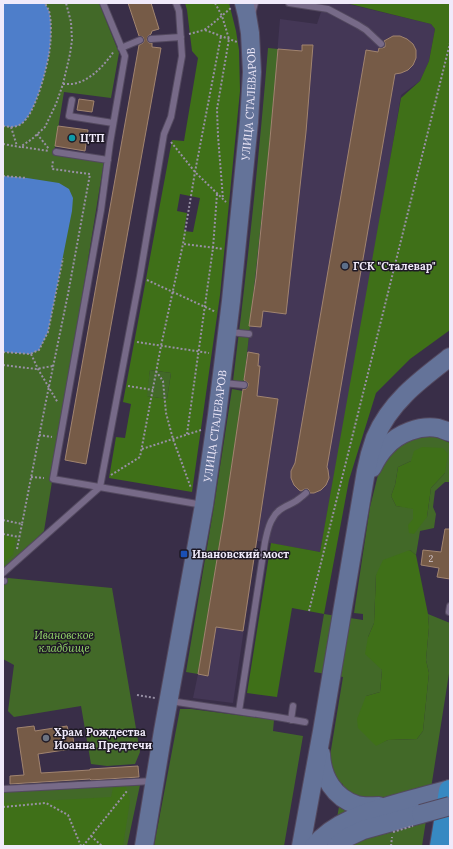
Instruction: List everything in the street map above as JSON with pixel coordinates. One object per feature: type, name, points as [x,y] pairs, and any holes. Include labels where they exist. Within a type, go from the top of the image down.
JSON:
[{"type":"highway","points":[[441,846],[450,790]]},
{"type":"main road","name":"УЛИЦА СТАЛЕВАРОВ","points":[[144,846],[155,781],[164,700],[204,505],[227,332],[249,122],[252,65],[249,25],[247,15],[240,4]]},
{"type":"main road","points":[[301,846],[370,452],[384,421],[394,405],[423,377],[450,358]]},
{"type":"main road","points":[[362,497],[371,469],[378,456],[387,445],[397,437],[410,431],[423,428],[437,428],[450,432]]},
{"type":"main road","points":[[322,731],[320,749],[321,763],[326,779],[336,793],[356,805],[369,807],[397,804]]},
{"type":"main road","points":[[314,846],[319,840],[342,823],[358,816],[450,790]]},
{"type":"main road","points":[[336,846],[348,837],[362,830],[450,806]]},
{"type":"lane","points":[[103,3],[124,56],[101,210],[53,479],[101,484],[204,505]]},
{"type":"lane","points":[[3,573],[101,484],[140,276],[164,134],[171,117],[182,56],[179,11],[176,3]]},
{"type":"lane","points":[[249,25],[255,3]]},
{"type":"lane","points":[[289,3],[328,9],[366,30],[381,44]]},
{"type":"lane","points":[[151,39],[181,37]]},
{"type":"lane","points":[[121,48],[140,40]]},
{"type":"lane","points":[[72,100],[69,116],[113,123]]},
{"type":"lane","points":[[53,154],[108,160]]},
{"type":"lane","points":[[227,332],[249,334]]},
{"type":"lane","points":[[221,382],[244,385]]},
{"type":"lane","points":[[239,711],[265,542],[269,526],[273,517],[278,511],[306,493]]},
{"type":"lane","points":[[450,606],[450,612]]},
{"type":"lane","points":[[164,700],[305,722]]},
{"type":"lane","points":[[291,720],[293,706]]},
{"type":"lane","points":[[3,789],[155,781]]},
{"type":"path","points":[[3,126],[11,127],[20,125],[25,121],[33,109],[49,54],[51,30],[49,12],[45,3]]},
{"type":"path","points":[[19,147],[45,127],[56,104],[63,84],[72,40],[66,3]]},
{"type":"path","points":[[215,3],[222,16],[229,39],[217,109],[222,199]]},
{"type":"path","points":[[181,37],[204,30],[240,4]]},
{"type":"path","points":[[204,30],[243,44]]},
{"type":"path","points":[[101,484],[140,457],[161,346],[183,244],[221,36]]},
{"type":"path","points":[[309,611],[450,44]]},
{"type":"path","points":[[63,84],[74,84],[94,74],[114,51],[113,46]]},
{"type":"path","points":[[11,127],[19,147]]},
{"type":"path","points":[[16,552],[68,294],[90,174],[52,169],[53,154],[37,134]]},
{"type":"path","points":[[164,134],[195,172],[227,204]]},
{"type":"path","points":[[3,144],[53,154]]},
{"type":"path","points":[[3,176],[27,178]]},
{"type":"path","points":[[187,434],[213,248],[217,194]]},
{"type":"path","points":[[183,244],[228,250]]},
{"type":"path","points":[[3,352],[30,354],[39,350],[48,332],[63,258]]},
{"type":"path","points":[[140,276],[221,314]]},
{"type":"path","points":[[128,341],[210,354]]},
{"type":"path","points":[[30,354],[65,414]]},
{"type":"path","points":[[3,365],[38,369],[53,366]]},
{"type":"path","points":[[156,371],[163,381],[166,413],[173,439],[192,490]]},
{"type":"path","points":[[119,385],[153,390]]},
{"type":"path","points":[[142,449],[205,429]]},
{"type":"path","points":[[39,435],[60,438]]},
{"type":"path","points":[[31,477],[53,479]]},
{"type":"path","points":[[3,520],[22,524]]},
{"type":"path","points":[[3,534],[19,537]]},
{"type":"path","points":[[137,696],[164,700]]},
{"type":"path","points":[[3,807],[46,803],[68,816],[82,846],[134,783]]},
{"type":"path","points":[[391,846],[393,832]]},
{"type":"path","points":[[91,836],[102,846]]},
{"type":"shaded area","points":[[324,3],[344,3],[431,24],[435,29],[429,61],[420,81],[401,95],[366,306],[320,552],[257,541],[233,703],[193,698],[224,517],[244,382],[270,139],[280,19],[317,24]]},
{"type":"green space","points":[[3,3],[99,3],[119,53],[111,98],[64,92],[54,153],[104,161],[44,531],[3,572]]},
{"type":"green space","points":[[185,3],[229,3],[239,50],[240,91],[220,295],[192,492],[109,478],[116,437],[125,438],[131,404],[123,402],[172,140],[184,141],[198,58],[192,51]],"holes":[[[180,194],[200,198],[193,232],[184,231],[187,213],[177,211]],[[150,370],[171,373],[167,399],[147,396]]]},
{"type":"green space","points":[[346,3],[450,3],[450,330],[410,359],[376,393],[349,480],[324,614],[292,608],[277,697],[247,693],[271,543],[320,552],[401,98],[420,81],[429,61],[435,29],[431,24]]},
{"type":"green space","points":[[268,48],[278,49],[244,382],[233,381],[261,131]]},
{"type":"green space","points":[[150,370],[171,373],[167,399],[146,396]]},
{"type":"green space","points":[[232,389],[243,391],[198,674],[186,672]]},
{"type":"green space","points":[[434,436],[450,443],[450,482],[445,482],[435,491],[433,507],[436,514],[434,528],[420,531],[416,555],[410,550],[376,575],[374,623],[368,637],[382,670],[380,692],[366,696],[376,745],[388,740],[417,739],[423,731],[429,673],[426,660],[429,627],[428,614],[450,623],[450,667],[422,846],[332,846],[343,784],[326,780],[343,677],[314,672],[324,614],[363,620],[363,614],[354,613],[370,507],[379,471],[395,448],[414,438]],"holes":[[[411,461],[445,473],[431,488],[427,517],[414,519],[413,508],[396,506],[391,496],[395,485],[398,467]]]},
{"type":"green space","points":[[422,447],[443,448],[448,454],[445,473],[431,488],[427,517],[414,534],[409,533],[408,525],[413,519],[413,509],[396,506],[391,496],[395,485],[398,467],[411,461],[414,451]]},
{"type":"green space","points":[[3,535],[16,538],[13,555],[3,563]]},
{"type":"green space","points":[[410,550],[416,555],[428,614],[429,627],[426,660],[429,673],[423,731],[417,739],[388,740],[376,746],[358,728],[357,719],[366,696],[380,692],[382,670],[365,654],[368,637],[374,623],[376,575],[383,560]]},
{"type":"green space","name":"Ивановское кладбище","points":[[8,578],[112,588],[140,752],[135,764],[107,766],[91,764],[81,706],[14,717],[8,711],[14,665],[3,659],[3,583]]},
{"type":"green space","points":[[180,709],[191,709],[274,720],[273,731],[303,736],[284,846],[154,846]]},
{"type":"green space","points":[[140,785],[127,846],[3,846],[3,791]]},
{"type":"green space","points":[[126,787],[130,801],[123,846],[3,846],[3,799],[6,803],[111,797],[113,788]]},
{"type":"water","points":[[3,3],[45,3],[49,11],[51,21],[50,50],[39,92],[31,112],[26,119],[21,124],[12,127],[3,126]]},
{"type":"water","points":[[3,176],[59,183],[69,189],[73,198],[72,211],[48,332],[39,350],[30,354],[3,352]]},
{"type":"building","points":[[128,3],[151,3],[159,29],[152,31],[147,40],[149,43],[152,43],[152,47],[161,48],[86,464],[65,460],[139,45],[144,41],[143,37],[139,36]]},
{"type":"building","name":"ГСК \"Сталевар\"","points":[[393,36],[400,36],[413,44],[416,50],[416,58],[413,65],[408,70],[395,74],[327,467],[329,478],[326,485],[321,490],[310,493],[308,489],[301,491],[294,485],[291,478],[291,471],[295,463],[366,50],[378,52],[379,48],[385,47],[384,41]]},
{"type":"building","points":[[302,45],[313,45],[306,132],[286,314],[263,311],[261,327],[249,326],[256,278],[278,49],[302,51]]},
{"type":"building","points":[[79,99],[94,101],[92,112],[77,110]]},
{"type":"building","name":"ЦТП","points":[[58,126],[88,130],[85,151],[55,146]]},
{"type":"building","points":[[248,352],[259,354],[258,366],[260,366],[257,396],[278,399],[243,631],[216,627],[208,676],[198,674],[243,389],[246,389],[248,386],[248,383],[244,380]]},
{"type":"building","points":[[445,529],[450,529],[450,579],[437,577],[439,568],[421,565],[423,550],[441,552]]},
{"type":"building","points":[[34,726],[35,731],[67,726],[68,730],[72,730],[74,745],[70,746],[71,749],[38,754],[41,773],[138,766],[139,777],[10,784],[10,776],[24,775],[17,728]]},
{"type":"place","name":"ЦТП","points":[[72,138]]},
{"type":"place","name":"ГСК \"Сталевар\"","points":[[345,266]]},
{"type":"place","name":"Ивановский мост","points":[[184,554]]},
{"type":"place","name":"Храм Рождества Иоанна Предтечи","points":[[46,738]]}]
